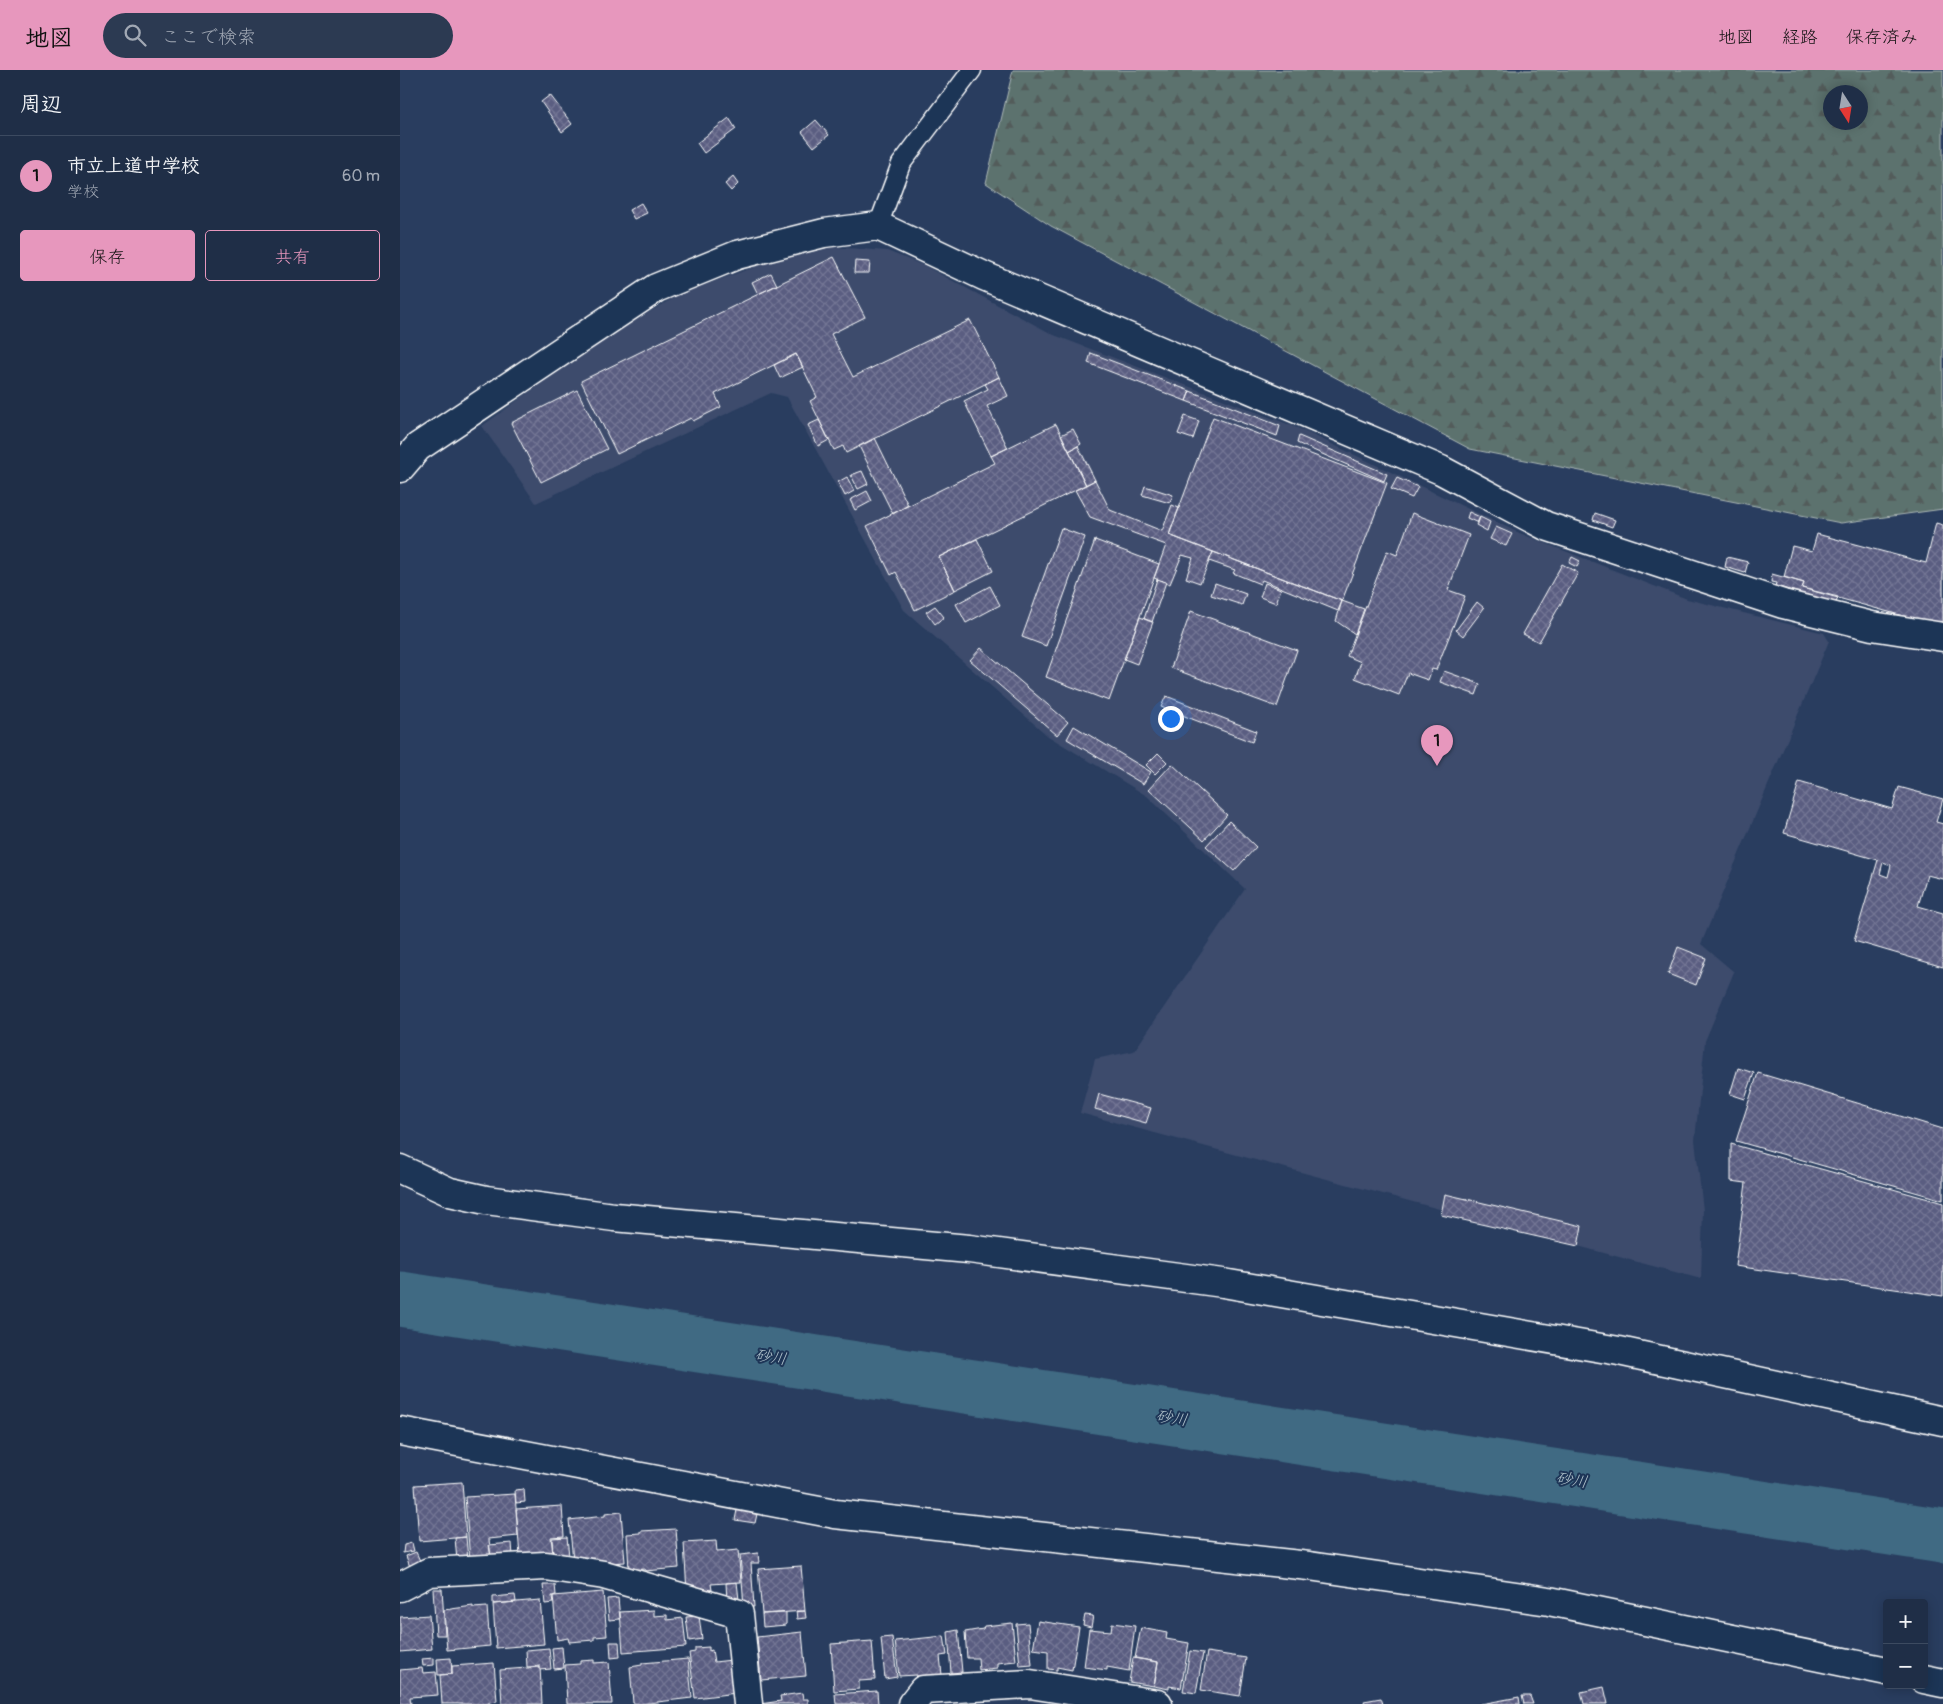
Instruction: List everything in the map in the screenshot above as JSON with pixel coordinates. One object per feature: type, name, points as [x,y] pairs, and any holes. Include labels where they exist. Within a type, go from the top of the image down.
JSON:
[{"type":"street","points":[[400,468],[418,447],[656,288],[738,255],[824,233],[878,226],[984,276],[1441,470],[1546,526],[1783,604],[1872,626],[1943,637]]},
{"type":"street","points":[[400,1169],[450,1192],[486,1200],[614,1217],[969,1249],[1223,1283],[1619,1351],[1943,1421]]},
{"type":"street","points":[[400,1431],[835,1514],[1309,1566],[1550,1601],[1883,1670]]},
{"type":"street","points":[[400,1587],[429,1572],[546,1566],[604,1575],[739,1614],[748,1704]]},
{"type":"street","points":[[1928,1680],[1943,1683]]},
{"type":"street","points":[[912,1704],[923,1690],[1030,1684],[1158,1704]]},
{"type":"lane","points":[[878,226],[901,164],[972,70]]},
{"type":"shaded area","points":[[833,247],[887,251],[925,266],[1054,335],[1298,428],[1517,532],[1687,599],[1824,633],[1829,641],[1701,944],[1734,972],[1705,1041],[1695,1140],[1703,1210],[1701,1279],[1080,1113],[1095,1059],[1134,1051],[1245,889],[1147,796],[1048,736],[904,610],[787,397],[771,393],[536,503],[482,426],[601,340],[682,293],[757,266]]},
{"type":"green space","points":[[1013,70],[1943,70],[1943,509],[1841,523],[1470,449],[1051,226],[986,183]]},
{"type":"building","points":[[550,95],[572,124],[562,132],[541,102]]},
{"type":"building","points":[[729,118],[736,129],[704,153],[697,143]]},
{"type":"building","points":[[816,120],[829,135],[814,147],[802,132]]},
{"type":"building","points":[[733,177],[738,184],[731,191],[725,184]]},
{"type":"building","points":[[641,203],[647,213],[634,219],[629,210]]},
{"type":"building","points":[[834,257],[865,317],[831,334],[853,377],[970,320],[999,377],[846,453],[843,446],[834,450],[810,401],[817,397],[796,354],[715,394],[721,407],[693,421],[691,418],[617,454],[581,381]]},
{"type":"building","points":[[855,261],[870,262],[869,273],[854,273]]},
{"type":"building","points":[[771,273],[777,285],[758,294],[752,282]]},
{"type":"building","points":[[1091,353],[1190,391],[1186,401],[1088,363]]},
{"type":"building","points":[[796,354],[803,367],[780,378],[774,365]]},
{"type":"building","points":[[999,377],[1008,396],[987,406],[1008,448],[991,456],[964,401],[988,389],[985,384]]},
{"type":"building","points":[[577,390],[607,449],[541,482],[511,423]]},
{"type":"building","points":[[1190,391],[1280,426],[1277,436],[1186,401]]},
{"type":"building","points":[[1185,416],[1199,421],[1193,439],[1178,434]]},
{"type":"building","points":[[1213,417],[1387,483],[1342,601],[1169,535]]},
{"type":"building","points":[[819,420],[829,440],[818,446],[808,425]]},
{"type":"building","points":[[1056,424],[1086,485],[939,557],[955,590],[915,610],[896,572],[891,575],[867,526],[995,463],[991,456]]},
{"type":"building","points":[[1073,429],[1081,444],[1069,451],[1061,435]]},
{"type":"building","points":[[1299,436],[1387,474],[1384,481],[1297,443]]},
{"type":"building","points":[[875,438],[908,505],[893,514],[859,446]]},
{"type":"building","points":[[1078,446],[1095,480],[1086,485],[1069,451]]},
{"type":"building","points":[[862,471],[868,484],[858,489],[851,475]]},
{"type":"building","points":[[847,477],[854,491],[845,496],[838,482]]},
{"type":"building","points":[[1397,478],[1418,487],[1412,498],[1391,489]]},
{"type":"building","points":[[1095,480],[1110,510],[1162,531],[1172,505],[1179,508],[1169,535],[1213,552],[1200,583],[1186,578],[1193,558],[1182,555],[1170,584],[1154,578],[1166,545],[1090,517],[1075,490]]},
{"type":"building","points":[[1145,486],[1173,495],[1170,503],[1142,495]]},
{"type":"building","points":[[867,491],[872,501],[855,510],[850,500]]},
{"type":"building","points":[[1469,512],[1480,517],[1478,523],[1467,518]]},
{"type":"building","points":[[1412,513],[1469,535],[1448,590],[1465,596],[1436,670],[1432,669],[1428,680],[1408,673],[1399,695],[1355,678],[1361,662],[1347,656],[1387,551],[1397,555]]},
{"type":"building","points":[[1595,513],[1615,520],[1612,527],[1593,520]]},
{"type":"building","points":[[1480,517],[1490,522],[1487,531],[1476,525]]},
{"type":"building","points":[[1936,523],[1943,525],[1943,627],[1802,588],[1804,583],[1784,577],[1792,546],[1812,551],[1817,534],[1926,563]]},
{"type":"building","points":[[1496,527],[1512,534],[1506,546],[1490,539]]},
{"type":"building","points":[[1061,528],[1085,537],[1046,646],[1022,637]]},
{"type":"building","points":[[977,539],[993,571],[955,590],[939,557]]},
{"type":"building","points":[[1095,540],[1159,564],[1109,701],[1046,677]]},
{"type":"building","points":[[1213,552],[1342,601],[1338,611],[1262,580],[1260,584],[1233,573],[1235,570],[1209,561]]},
{"type":"building","points":[[1572,557],[1580,561],[1577,567],[1569,563]]},
{"type":"building","points":[[1727,557],[1748,562],[1745,573],[1725,567]]},
{"type":"building","points":[[1562,564],[1578,573],[1539,642],[1523,634]]},
{"type":"building","points":[[1772,574],[1804,583],[1802,588],[1838,597],[1836,603],[1775,586],[1776,583],[1771,582]]},
{"type":"building","points":[[1157,579],[1166,582],[1152,622],[1144,619]]},
{"type":"building","points":[[1215,583],[1246,594],[1242,605],[1211,595]]},
{"type":"building","points":[[1265,583],[1281,589],[1276,603],[1260,597]]},
{"type":"building","points":[[990,586],[1000,605],[966,623],[956,604]]},
{"type":"building","points":[[1342,601],[1364,609],[1355,634],[1336,621]]},
{"type":"building","points":[[1477,602],[1484,608],[1463,636],[1456,630]]},
{"type":"building","points":[[935,606],[944,617],[935,624],[926,612]]},
{"type":"building","points":[[1191,611],[1297,650],[1277,707],[1171,668]]},
{"type":"building","points":[[1140,617],[1153,622],[1137,664],[1124,659]]},
{"type":"building","points":[[981,648],[1068,722],[1057,735],[970,660]]},
{"type":"building","points":[[1444,671],[1480,684],[1476,695],[1440,682]]},
{"type":"building","points":[[1166,696],[1256,731],[1252,742],[1161,707]]},
{"type":"building","points":[[1074,726],[1151,772],[1143,784],[1067,739]]},
{"type":"building","points":[[1158,753],[1167,762],[1155,774],[1146,765]]},
{"type":"building","points":[[1172,764],[1227,815],[1204,840],[1149,789]]},
{"type":"building","points":[[1799,782],[1892,809],[1899,787],[1943,799],[1936,822],[1943,824],[1943,879],[1927,875],[1918,906],[1943,913],[1943,967],[1854,941],[1878,860],[1784,833]],"holes":[[[1883,862],[1891,865],[1888,877],[1880,874]]]},
{"type":"building","points":[[1229,821],[1256,847],[1234,871],[1206,846]]},
{"type":"building","points":[[1678,947],[1706,958],[1696,985],[1668,974]]},
{"type":"building","points":[[1738,1068],[1754,1073],[1745,1099],[1730,1094]]},
{"type":"building","points":[[1758,1073],[1943,1129],[1943,1200],[1736,1141]]},
{"type":"building","points":[[1099,1094],[1151,1108],[1146,1123],[1095,1109]]},
{"type":"building","points":[[1731,1144],[1943,1203],[1943,1296],[1735,1266],[1746,1183],[1731,1181]]},
{"type":"building","points":[[1445,1194],[1582,1226],[1578,1246],[1441,1215]]},
{"type":"building","points":[[462,1482],[466,1537],[419,1541],[415,1485]]},
{"type":"building","points":[[524,1489],[525,1502],[516,1503],[515,1490]]},
{"type":"building","points":[[515,1494],[518,1536],[489,1539],[491,1559],[470,1560],[465,1497]]},
{"type":"building","points":[[562,1506],[564,1536],[551,1537],[553,1553],[520,1555],[516,1509]]},
{"type":"building","points":[[737,1510],[757,1514],[755,1523],[735,1520]]},
{"type":"building","points":[[621,1512],[625,1562],[597,1564],[597,1558],[573,1560],[569,1520],[605,1516],[605,1514]]},
{"type":"building","points":[[676,1529],[679,1568],[645,1571],[645,1569],[629,1570],[627,1534],[641,1533],[641,1531]]},
{"type":"building","points":[[466,1537],[468,1560],[457,1561],[455,1538]]},
{"type":"building","points":[[567,1537],[569,1556],[553,1558],[552,1538]]},
{"type":"building","points":[[716,1541],[717,1552],[738,1550],[741,1582],[711,1584],[712,1590],[687,1592],[684,1543]]},
{"type":"building","points":[[412,1543],[414,1551],[403,1553],[404,1545]]},
{"type":"building","points":[[512,1543],[513,1556],[491,1557],[489,1545]]},
{"type":"building","points":[[416,1552],[421,1563],[410,1567],[406,1556]]},
{"type":"building","points":[[758,1553],[759,1563],[751,1563],[754,1607],[744,1607],[740,1555]]},
{"type":"building","points":[[801,1566],[805,1611],[762,1614],[758,1569]]},
{"type":"building","points":[[737,1582],[739,1600],[727,1601],[726,1583]]},
{"type":"building","points":[[543,1585],[555,1585],[556,1595],[552,1596],[553,1603],[545,1604]]},
{"type":"building","points":[[433,1589],[442,1589],[445,1635],[436,1635]]},
{"type":"building","points":[[603,1592],[607,1636],[594,1637],[594,1640],[569,1642],[568,1638],[557,1640],[553,1596]]},
{"type":"building","points":[[515,1595],[516,1602],[493,1604],[493,1597]]},
{"type":"building","points":[[618,1598],[620,1619],[609,1620],[607,1599]]},
{"type":"building","points":[[540,1600],[544,1644],[496,1648],[493,1604]]},
{"type":"building","points":[[473,1606],[473,1608],[487,1607],[490,1646],[447,1650],[444,1610]]},
{"type":"building","points":[[654,1610],[654,1616],[667,1615],[667,1620],[683,1618],[686,1647],[623,1652],[620,1612]]},
{"type":"building","points":[[796,1611],[805,1611],[806,1618],[797,1619]]},
{"type":"building","points":[[786,1613],[786,1625],[763,1627],[762,1614]]},
{"type":"building","points":[[429,1615],[432,1649],[400,1652],[400,1617]]},
{"type":"building","points":[[1085,1615],[1093,1616],[1091,1627],[1083,1625]]},
{"type":"building","points":[[699,1616],[702,1639],[689,1641],[686,1617]]},
{"type":"building","points":[[1038,1621],[1079,1627],[1072,1670],[1057,1667],[1057,1670],[1048,1669],[1048,1651],[1033,1649]]},
{"type":"building","points":[[1012,1623],[1016,1661],[997,1663],[997,1668],[979,1670],[978,1658],[967,1658],[965,1632],[983,1629],[984,1626]]},
{"type":"building","points":[[1028,1623],[1032,1665],[1020,1666],[1016,1624]]},
{"type":"building","points":[[1112,1623],[1135,1626],[1129,1671],[1107,1667],[1107,1670],[1084,1667],[1089,1629],[1111,1631]]},
{"type":"building","points":[[1141,1628],[1167,1633],[1166,1639],[1189,1643],[1181,1688],[1169,1686],[1169,1689],[1154,1686],[1158,1662],[1135,1658]]},
{"type":"building","points":[[958,1630],[962,1672],[951,1673],[948,1632]]},
{"type":"building","points":[[802,1632],[806,1676],[761,1680],[757,1637]]},
{"type":"building","points":[[944,1636],[947,1655],[940,1656],[942,1675],[899,1676],[895,1641]]},
{"type":"building","points":[[892,1637],[897,1677],[885,1679],[881,1638]]},
{"type":"building","points":[[872,1641],[875,1680],[859,1681],[859,1689],[834,1691],[831,1644]]},
{"type":"building","points":[[610,1642],[619,1642],[620,1657],[611,1658]]},
{"type":"building","points":[[562,1647],[564,1668],[554,1669],[552,1648]]},
{"type":"building","points":[[709,1647],[709,1651],[712,1650],[714,1662],[732,1660],[736,1693],[695,1698],[689,1653],[695,1652],[695,1648]]},
{"type":"building","points":[[549,1648],[551,1669],[540,1670],[540,1666],[527,1667],[526,1650]]},
{"type":"building","points":[[1190,1651],[1203,1653],[1196,1693],[1183,1691]]},
{"type":"building","points":[[1207,1652],[1246,1658],[1240,1696],[1201,1690]]},
{"type":"building","points":[[434,1658],[434,1665],[423,1666],[422,1659]]},
{"type":"building","points":[[451,1658],[452,1674],[438,1675],[437,1659]]},
{"type":"building","points":[[1133,1658],[1158,1662],[1154,1686],[1129,1682]]},
{"type":"building","points":[[688,1659],[692,1698],[640,1704],[633,1703],[630,1667],[642,1665],[642,1663]]},
{"type":"building","points":[[594,1660],[594,1663],[609,1662],[612,1704],[567,1704],[565,1665],[580,1664],[580,1661]]},
{"type":"building","points":[[494,1663],[497,1701],[489,1702],[489,1704],[442,1704],[440,1675],[452,1674],[452,1666]]},
{"type":"building","points":[[540,1667],[542,1704],[502,1704],[500,1670]]},
{"type":"building","points":[[422,1668],[423,1673],[436,1672],[438,1695],[410,1697],[411,1704],[400,1704],[400,1670]]},
{"type":"building","points":[[1604,1687],[1608,1704],[1584,1704],[1581,1692]]},
{"type":"building","points":[[877,1691],[878,1704],[836,1704],[835,1694]]},
{"type":"building","points":[[802,1693],[803,1699],[808,1699],[808,1704],[760,1704],[781,1701],[780,1696]]},
{"type":"building","points":[[1522,1696],[1530,1696],[1533,1704],[1524,1704]]},
{"type":"building","points":[[1519,1697],[1520,1704],[1481,1704]]},
{"type":"building","points":[[1381,1698],[1383,1704],[1365,1704],[1364,1701]]},
{"type":"waterway","name":"砂川","points":[[400,1299],[1943,1536]]},
{"type":"place","name":"市立上道中学校","points":[[1437,766]]}]
